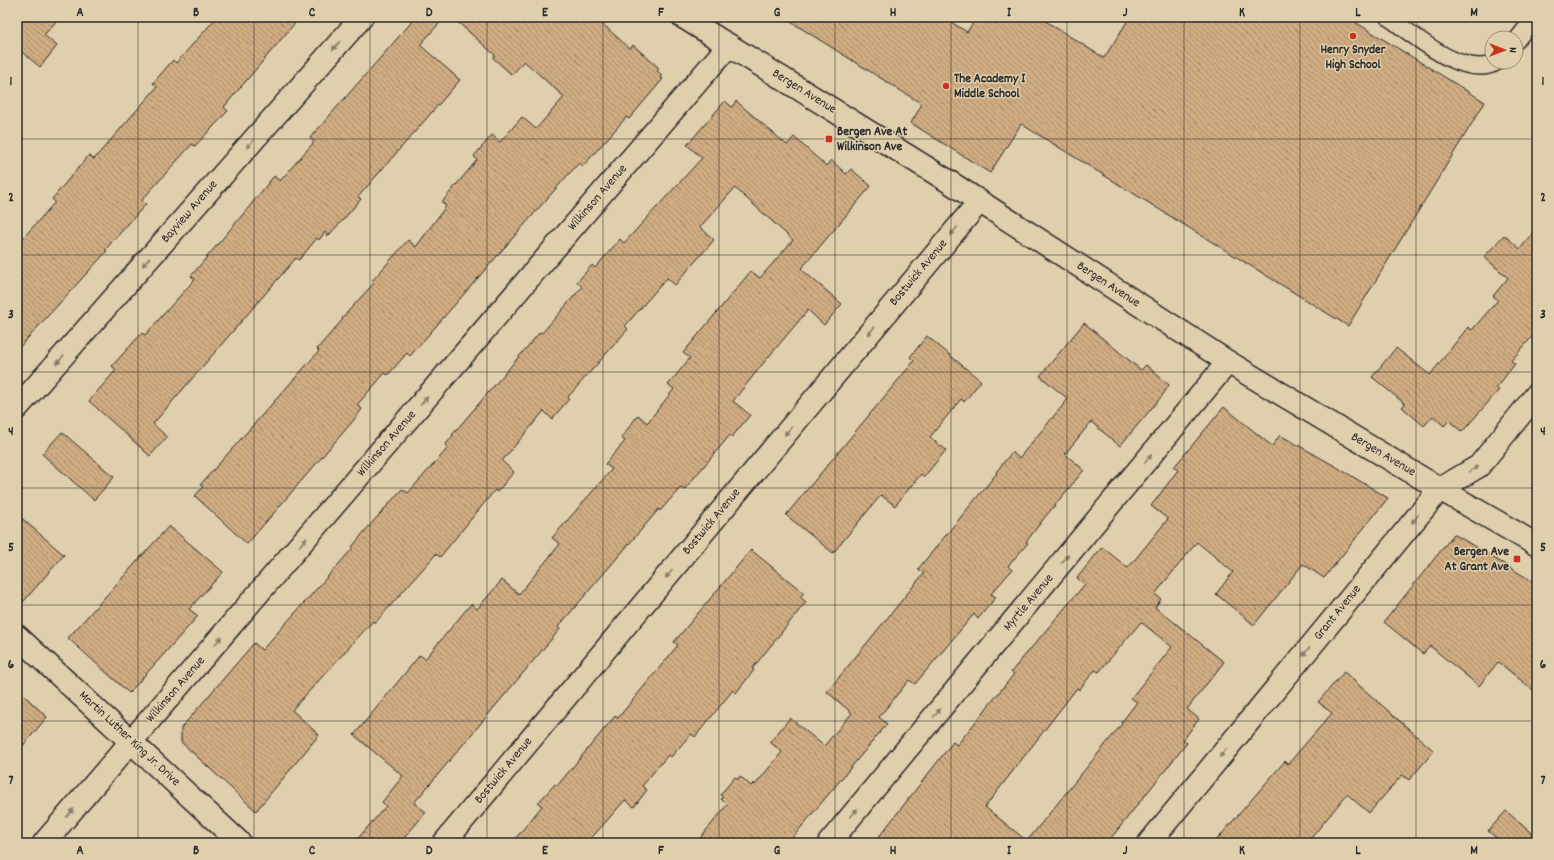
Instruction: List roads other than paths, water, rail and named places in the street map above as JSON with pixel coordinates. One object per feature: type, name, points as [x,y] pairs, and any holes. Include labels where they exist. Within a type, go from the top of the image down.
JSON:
[{"type":"street","name":"Bayview Avenue","points":[[17,408],[362,17]]},
{"type":"street","name":"Bergen Avenue","points":[[683,17],[979,202],[1228,362],[1440,490],[1537,545]]},
{"type":"street","name":"Wilkinson Avenue","points":[[44,843],[730,45]]},
{"type":"street","name":"Bostwick Avenue","points":[[444,843],[979,202]]},
{"type":"street","name":"Myrtle Avenue","points":[[829,843],[1228,362]]},
{"type":"street","name":"Grant Avenue","points":[[1149,843],[1440,490],[1479,466],[1537,394]]},
{"type":"street","name":"Martin Luther King Jr. Drive","points":[[17,636],[132,741],[240,843]]},
{"type":"lane","points":[[1388,17],[1453,60],[1473,66],[1484,66]]},
{"type":"lane","points":[[1524,31],[1535,17]]},
{"type":"place","name":"Henry Snyder High School","points":[[1353,36]]},
{"type":"place","name":"The Academy I Middle School","points":[[946,86]]},
{"type":"place","name":"Bergen Ave At Wilkinson Ave","points":[[829,139]]},
{"type":"place","name":"Bergen Ave At Grant Ave","points":[[1517,559]]}]
